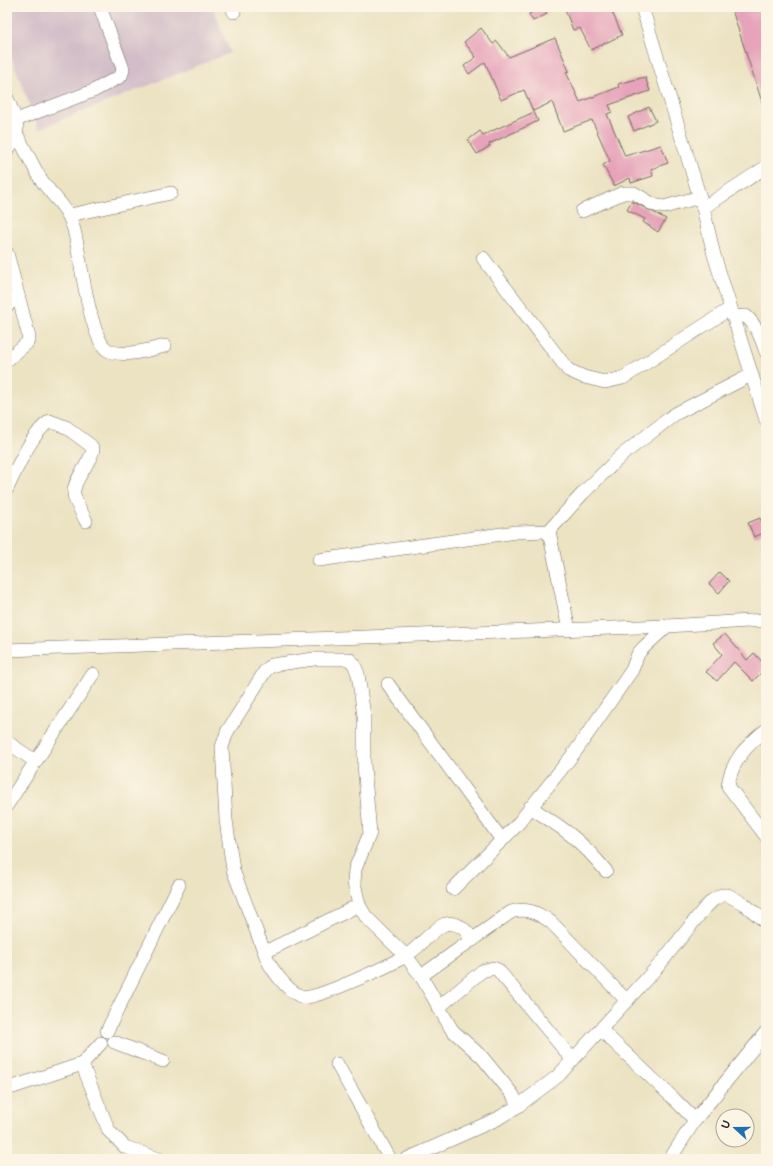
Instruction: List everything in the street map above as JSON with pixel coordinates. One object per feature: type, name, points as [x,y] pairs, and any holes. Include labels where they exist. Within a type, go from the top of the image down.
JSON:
[{"type":"street","points":[[16,120],[93,91],[121,76],[123,70],[122,66],[100,7]]},
{"type":"street","points":[[642,7],[701,202],[714,254],[766,420]]},
{"type":"street","points":[[7,98],[16,120],[17,135],[41,178],[70,215],[94,325],[101,343],[111,352],[120,353],[136,352],[166,346]]},
{"type":"street","points":[[7,150],[17,135]]},
{"type":"street","points":[[582,211],[623,193],[634,193],[654,205],[664,207],[701,202],[766,167]]},
{"type":"street","points":[[70,215],[171,193]]},
{"type":"street","points":[[7,253],[28,332],[27,343],[7,360]]},
{"type":"street","points":[[483,258],[568,370],[584,377],[605,382],[623,378],[732,312],[746,316],[752,321],[758,331],[766,352]]},
{"type":"street","points":[[7,306],[18,296]]},
{"type":"street","points":[[319,560],[516,532],[549,531],[583,493],[622,455],[675,414],[751,375]]},
{"type":"street","points":[[7,489],[25,453],[41,428],[50,421],[60,424],[90,445],[93,450],[91,457],[73,488],[74,498],[86,521]]},
{"type":"street","points":[[549,531],[569,630]]},
{"type":"street","points":[[7,650],[569,630],[766,620]]},
{"type":"street","points":[[453,889],[517,825],[530,807],[576,752],[632,670],[642,648],[667,626]]},
{"type":"street","points":[[473,940],[462,926],[448,923],[439,928],[406,956],[328,992],[312,997],[303,997],[292,991],[270,965],[233,870],[226,820],[222,747],[227,732],[236,717],[265,671],[272,665],[314,659],[342,658],[349,659],[354,664],[358,674],[364,716],[365,772],[370,833],[355,869],[354,883],[359,905],[366,917],[406,956],[421,976],[452,1030],[482,1057],[513,1095],[518,1106]]},
{"type":"street","points":[[7,805],[93,674]]},
{"type":"street","points":[[388,684],[502,840]]},
{"type":"street","points":[[766,730],[743,750],[733,765],[728,786],[766,836]]},
{"type":"street","points":[[7,742],[35,761]]},
{"type":"street","points":[[530,807],[565,829],[582,843],[606,871]]},
{"type":"street","points":[[162,1061],[108,1042],[101,1035],[107,1031],[179,885]]},
{"type":"street","points":[[407,1159],[497,1119],[518,1106],[558,1076],[572,1059],[627,1001],[713,900],[722,896],[728,896],[744,904],[766,922]]},
{"type":"street","points":[[265,952],[359,905]]},
{"type":"street","points":[[421,976],[512,912],[526,909],[537,913],[551,922],[627,1001]]},
{"type":"street","points":[[438,1008],[482,971],[492,968],[498,970],[572,1059]]},
{"type":"street","points":[[600,1029],[674,1098],[695,1120]]},
{"type":"street","points":[[670,1159],[695,1120],[766,1032]]},
{"type":"street","points":[[7,1089],[82,1064],[108,1042]]},
{"type":"street","points":[[82,1064],[109,1131],[125,1147],[134,1159]]},
{"type":"street","points":[[337,1064],[390,1159]]},
{"type":"street","points":[[125,1147],[158,1159]]},
{"type":"shaded area","points":[[7,7],[213,7],[230,53],[39,129],[7,46]]},
{"type":"building","points":[[543,7],[547,14],[533,21],[529,14]]},
{"type":"building","points":[[564,7],[610,7],[622,35],[591,50],[580,28],[573,30]]},
{"type":"building","points":[[731,7],[766,7],[766,108],[764,108]]},
{"type":"building","points":[[481,28],[493,44],[497,41],[509,57],[555,38],[569,71],[566,72],[580,102],[619,87],[618,84],[645,77],[650,91],[609,105],[612,112],[607,114],[625,156],[661,145],[668,163],[651,169],[653,176],[631,183],[630,178],[614,186],[603,165],[610,161],[592,120],[563,131],[552,102],[533,111],[524,90],[501,100],[485,62],[469,74],[464,66],[476,57],[464,42]]},
{"type":"building","points":[[649,107],[656,121],[634,131],[628,117]]},
{"type":"building","points":[[534,112],[538,121],[489,144],[490,146],[477,154],[468,140],[480,131],[483,135]]},
{"type":"building","points":[[632,201],[666,219],[658,232],[643,222],[645,219],[627,210]]},
{"type":"building","points":[[760,518],[766,532],[754,537],[748,523]]},
{"type":"building","points":[[720,572],[729,581],[719,593],[709,584]]},
{"type":"building","points":[[725,634],[747,660],[754,653],[766,666],[766,668],[753,681],[734,662],[717,681],[706,672],[722,654],[713,643]]}]
